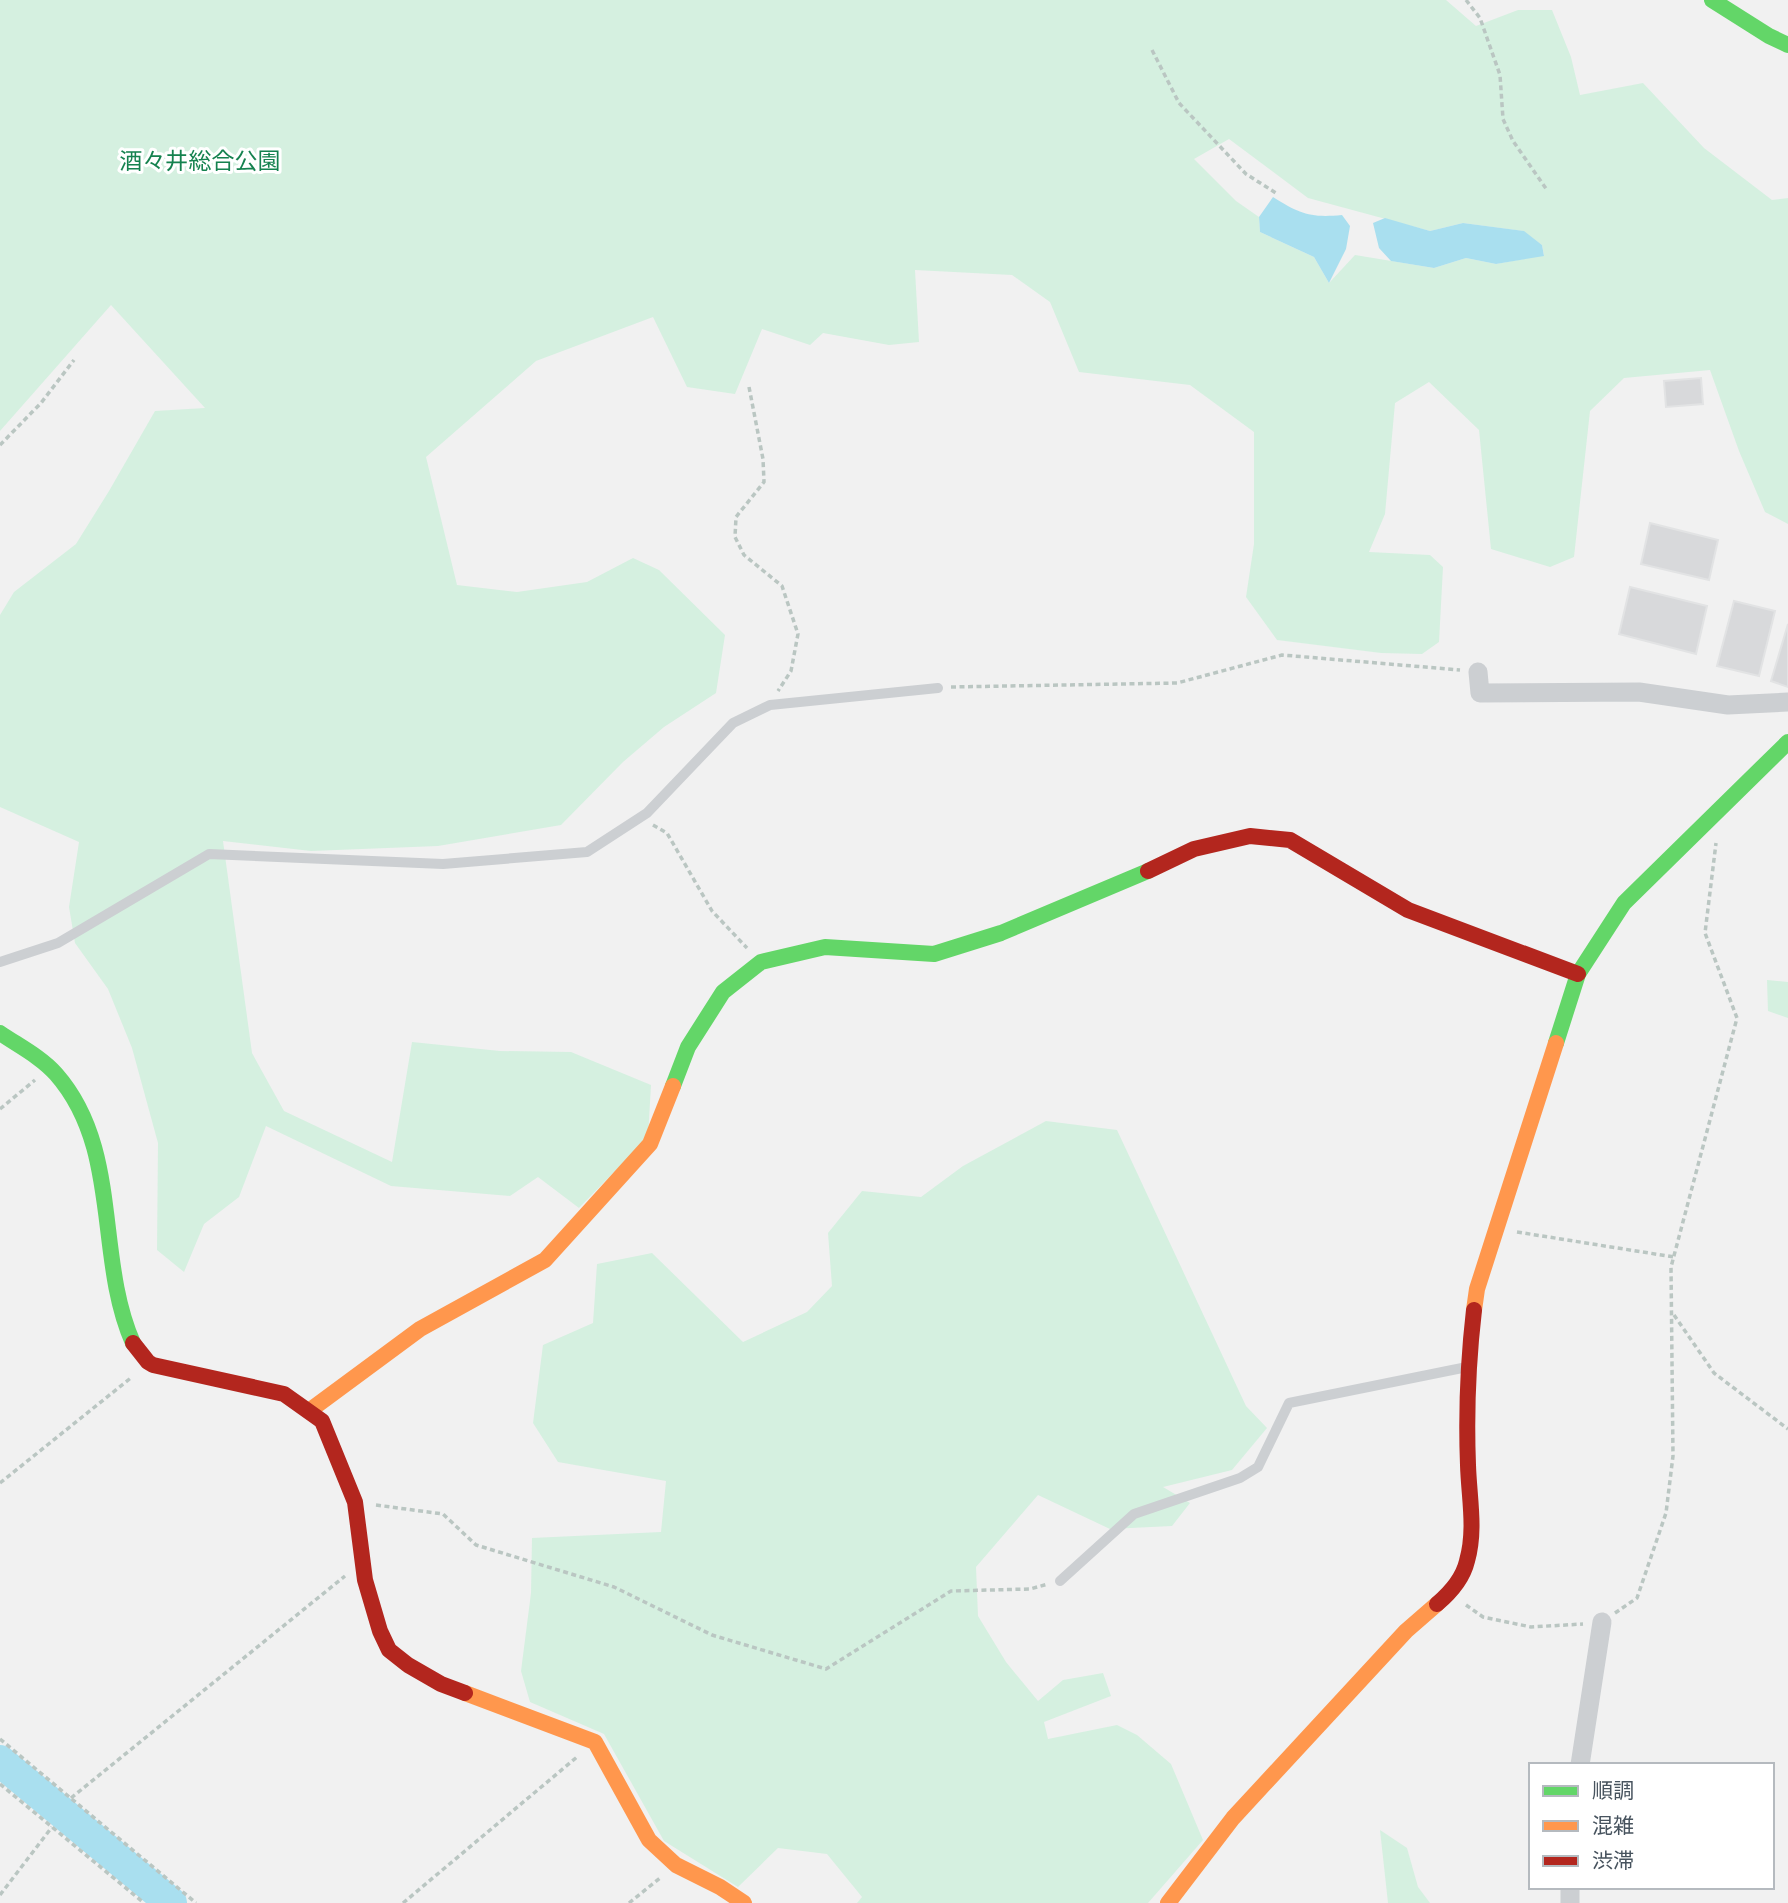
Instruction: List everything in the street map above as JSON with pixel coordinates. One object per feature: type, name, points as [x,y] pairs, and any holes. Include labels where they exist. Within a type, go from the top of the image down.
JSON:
[{"type":"main road","points":[[1712,0],[1788,45]]},
{"type":"main road","points":[[1168,1903],[1206,1850],[1241,1809],[1406,1631],[1451,1593],[1467,1563],[1473,1520],[1468,1466],[1467,1367],[1477,1289],[1578,974],[1625,903],[1788,742]]},
{"type":"main road","points":[[309,1411],[420,1329],[545,1260],[650,1144],[688,1047],[723,992],[761,962],[825,947],[934,954],[1001,933],[1109,889],[1194,849],[1250,836],[1290,840],[1408,910],[1578,974]]},
{"type":"main road","points":[[0,1034],[50,1068],[75,1103],[93,1140],[101,1169],[118,1304],[131,1341],[149,1364],[284,1394],[321,1421],[355,1502],[365,1580],[388,1650],[440,1684],[594,1742],[620,1784],[649,1840],[676,1865],[720,1887],[744,1903]]},
{"type":"street","points":[[1478,672],[1480,693],[1639,692],[1728,705],[1788,702]]},
{"type":"street","points":[[1580,1763],[1602,1622]]},
{"type":"lane","points":[[0,962],[58,943],[209,854],[443,864],[587,852],[640,818],[733,723],[770,705],[938,688]]},
{"type":"lane","points":[[1060,1581],[1134,1514],[1240,1478],[1258,1467],[1289,1403],[1467,1367]]},
{"type":"path","points":[[1466,0],[1480,18],[1500,75],[1503,119],[1513,141],[1546,190]]},
{"type":"path","points":[[1153,50],[1179,103],[1246,174],[1276,193]]},
{"type":"path","points":[[0,445],[41,403],[74,360]]},
{"type":"path","points":[[749,387],[763,459],[764,482],[736,517],[735,537],[744,555],[782,586],[799,634],[792,671],[770,705]]},
{"type":"path","points":[[938,688],[1177,683],[1282,655],[1478,672]]},
{"type":"path","points":[[1451,1593],[1483,1617],[1531,1627],[1602,1622],[1637,1598],[1666,1513],[1673,1456],[1671,1267],[1737,1018],[1705,933],[1721,808]]},
{"type":"path","points":[[640,818],[667,833],[712,911],[761,962]]},
{"type":"path","points":[[0,1109],[50,1068]]},
{"type":"path","points":[[1496,1228],[1674,1257]]},
{"type":"path","points":[[1673,1313],[1714,1373],[1788,1429]]},
{"type":"path","points":[[0,1483],[149,1364]]},
{"type":"path","points":[[355,1502],[443,1514],[476,1545],[614,1587],[712,1635],[826,1669],[951,1591],[1030,1589],[1060,1581]]},
{"type":"path","points":[[71,1798],[363,1562]]},
{"type":"path","points":[[0,1739],[196,1903]]},
{"type":"path","points":[[402,1903],[594,1742]]},
{"type":"path","points":[[0,1784],[144,1903]]},
{"type":"path","points":[[0,1895],[52,1827]]},
{"type":"path","points":[[629,1903],[676,1865]]},
{"type":"green space","name":"酒々井総合公園","points":[[0,0],[1446,0],[1476,26],[1518,10],[1552,10],[1571,57],[1580,95],[1643,83],[1704,148],[1772,200],[1788,198],[1788,524],[1765,512],[1739,451],[1710,370],[1624,378],[1590,411],[1574,557],[1550,567],[1491,549],[1479,430],[1429,382],[1395,403],[1385,514],[1369,552],[1430,555],[1443,567],[1439,642],[1422,654],[1381,653],[1277,640],[1246,597],[1254,544],[1254,432],[1190,385],[1079,372],[1050,302],[1012,275],[915,270],[919,342],[889,345],[823,333],[810,345],[762,329],[735,394],[687,387],[653,317],[536,361],[426,457],[457,585],[517,592],[587,582],[633,558],[659,570],[725,635],[716,693],[664,727],[623,762],[561,825],[438,846],[311,851],[223,841],[252,1053],[284,1111],[392,1162],[412,1042],[500,1051],[571,1052],[651,1085],[648,1137],[579,1208],[538,1177],[510,1196],[391,1186],[266,1126],[239,1197],[204,1224],[184,1272],[157,1250],[158,1143],[132,1048],[108,989],[75,943],[69,907],[79,842],[0,807],[0,615],[14,592],[76,544],[155,411],[205,408],[111,305],[0,431]],"holes":[[[1229,139],[1308,198],[1430,231],[1463,223],[1523,231],[1542,245],[1544,255],[1496,264],[1466,258],[1434,268],[1355,255],[1329,283],[1314,257],[1260,232],[1259,217],[1236,201],[1194,159]]]},
{"type":"green space","points":[[1767,980],[1788,982],[1788,1018],[1768,1011]]},
{"type":"green space","points":[[1046,1121],[1117,1130],[1246,1406],[1267,1428],[1232,1470],[1163,1487],[1190,1503],[1172,1526],[1110,1529],[1038,1495],[976,1567],[978,1616],[1006,1662],[1038,1701],[1063,1680],[1103,1673],[1111,1696],[1044,1722],[1048,1739],[1117,1725],[1137,1735],[1171,1764],[1203,1840],[1148,1903],[857,1903],[862,1897],[827,1854],[778,1848],[738,1887],[664,1841],[604,1734],[530,1702],[521,1671],[531,1593],[532,1538],[661,1532],[666,1481],[558,1462],[533,1423],[543,1345],[593,1323],[597,1264],[652,1253],[743,1342],[807,1312],[832,1286],[828,1233],[862,1191],[921,1197],[963,1166]]},
{"type":"green space","points":[[1380,1830],[1407,1848],[1418,1887],[1430,1903],[1388,1903]]},
{"type":"water","points":[[1273,197],[1306,214],[1342,215],[1350,226],[1346,249],[1329,283],[1314,257],[1260,232],[1259,217]]},
{"type":"water","points":[[1385,218],[1430,231],[1463,223],[1524,231],[1542,245],[1544,256],[1496,264],[1466,258],[1434,268],[1391,261],[1379,248],[1373,223]]},
{"type":"building","points":[[1701,378],[1703,404],[1666,407],[1664,381]]},
{"type":"building","points":[[1650,523],[1718,540],[1709,580],[1641,564]]},
{"type":"building","points":[[1630,587],[1707,606],[1696,654],[1619,634]]},
{"type":"building","points":[[1734,601],[1775,611],[1759,676],[1717,666]]},
{"type":"building","points":[[1788,624],[1788,687],[1771,681]]},
{"type":"waterway","points":[[0,1761],[171,1903]]},
{"type":"traffic: fast","points":[[1712,0],[1788,45]]},
{"type":"traffic: fast","points":[[1556,1043],[1578,974],[1624,903],[1788,742]]},
{"type":"traffic: fast","points":[[673,1086],[688,1047],[723,992],[761,962],[825,947],[934,954],[1001,933],[1148,871]]},
{"type":"traffic: fast","points":[[0,1033],[37,1057],[56,1074],[77,1104],[91,1136],[99,1169],[121,1310],[133,1343]]},
{"type":"traffic: slow","points":[[1474,1310],[1477,1289],[1556,1043]]},
{"type":"traffic: slow","points":[[309,1411],[420,1329],[545,1260],[650,1144],[673,1086]]},
{"type":"traffic: slow","points":[[1168,1903],[1233,1818],[1406,1631],[1437,1604]]},
{"type":"traffic: slow","points":[[465,1693],[595,1742],[649,1840],[676,1865],[720,1887],[744,1903]]},
{"type":"traffic: jam","points":[[1148,871],[1194,849],[1250,836],[1290,840],[1408,910],[1578,974]]},
{"type":"traffic: jam","points":[[1437,1604],[1459,1579],[1470,1549],[1472,1525],[1467,1407],[1474,1310]]},
{"type":"traffic: jam","points":[[133,1343],[153,1365],[284,1394],[322,1421],[355,1502],[365,1580],[380,1631],[389,1650],[408,1665],[441,1684],[465,1693]]}]
